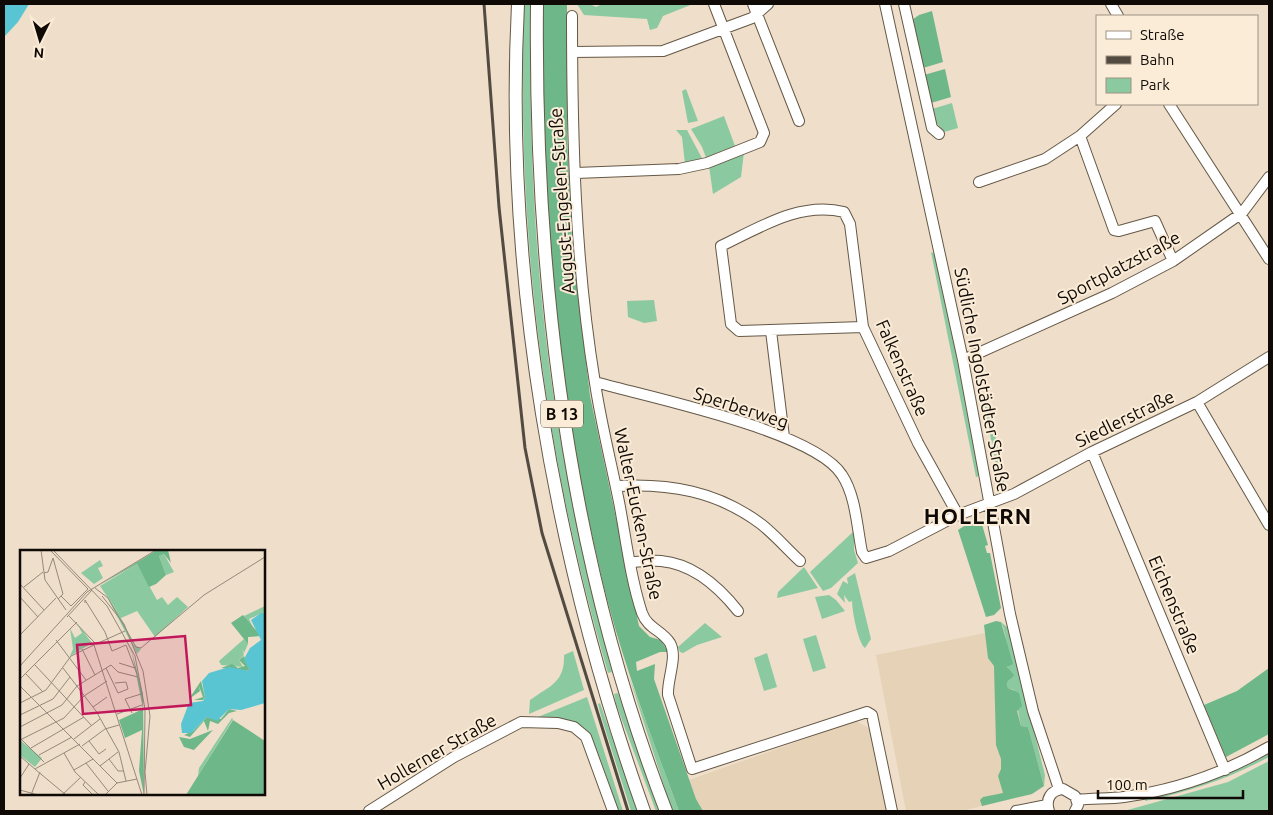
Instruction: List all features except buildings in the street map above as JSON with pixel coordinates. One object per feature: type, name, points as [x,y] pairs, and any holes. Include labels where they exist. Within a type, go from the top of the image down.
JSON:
[{"type":"main road","name":"B 13","points":[[518,4],[516,104],[519,187],[526,280],[541,404],[554,479],[578,592],[613,718],[644,811]]},
{"type":"main road","name":"B 13","points":[[537,4],[536,101],[539,186],[553,351],[564,428],[580,511],[607,628],[630,705],[666,811]]},
{"type":"street","points":[[576,173],[679,169],[707,163],[760,142],[764,133],[714,4]]},
{"type":"street","points":[[753,4],[799,121]]},
{"type":"street","points":[[572,52],[663,51],[757,14],[768,4]]},
{"type":"street","name":"Südliche Ingolstädter Straße","points":[[885,4],[963,360],[1010,614],[1033,711],[1059,789]]},
{"type":"street","points":[[904,4],[932,128],[939,134]]},
{"type":"street","points":[[1111,4],[1117,15]]},
{"type":"street","name":"August-Engelen-Straße","points":[[572,16],[581,274],[594,382]]},
{"type":"street","points":[[979,182],[1045,160],[1080,136],[1115,105]]},
{"type":"street","points":[[1170,105],[1242,214],[1269,260]]},
{"type":"street","points":[[1080,136],[1114,230],[1119,231],[1156,221],[1173,262]]},
{"type":"street","name":"Sportplatzstraße","points":[[963,360],[1099,299],[1173,262],[1242,214],[1269,176]]},
{"type":"street","name":"Falkenstraße","points":[[771,330],[738,331],[734,328],[721,246],[792,213],[837,210],[844,212],[850,224],[864,326],[918,443],[958,515]]},
{"type":"street","points":[[784,437],[771,330],[864,326]]},
{"type":"street","name":"Siedlerstraße","points":[[866,558],[889,551],[958,515],[1014,494],[1092,452],[1197,402],[1269,358]]},
{"type":"street","name":"Sperberweg","points":[[594,382],[753,425],[784,437],[822,456],[833,464],[842,475],[852,502],[862,552],[866,558]]},
{"type":"street","name":"Walter-Eucken-Straße","points":[[594,382],[630,562],[643,614],[649,626],[670,643],[673,657],[667,682],[668,695],[692,769],[867,712],[872,715],[892,811]]},
{"type":"street","points":[[1197,402],[1269,525]]},
{"type":"street","name":"Eichenstraße","points":[[1092,452],[1225,770]]},
{"type":"street","points":[[616,486],[650,484],[680,488],[716,498],[731,505],[762,525],[800,561]]},
{"type":"street","points":[[630,562],[662,561],[697,574],[723,592],[738,612]]},
{"type":"street","name":"Hollerner Straße","points":[[368,811],[454,757],[521,722],[558,723],[574,727],[586,737],[613,811]]},
{"type":"street","points":[[1077,800],[1122,797],[1186,783],[1225,770],[1269,747]]},
{"type":"street","points":[[1016,811],[1048,808],[1049,797],[1059,789],[1068,790],[1077,800],[1076,811]]},
{"type":"shaded area","points":[[1005,629],[1044,786],[1032,794],[961,811],[906,811],[876,655]]},
{"type":"shaded area","points":[[856,721],[870,729],[887,811],[703,811],[696,799],[689,780]]},
{"type":"green space","points":[[524,4],[531,4],[530,62],[533,179],[536,238],[548,354],[571,495],[587,571],[612,672],[608,673],[567,509],[551,426],[539,342],[530,258],[525,173]]},
{"type":"green space","points":[[543,4],[567,4],[567,139],[572,241],[590,396],[639,626],[650,637],[661,640],[668,652],[660,652],[636,662],[637,671],[655,664],[654,679],[696,799],[703,811],[679,811],[618,638],[602,579],[580,478],[557,325],[547,222],[543,149]]},
{"type":"green space","points":[[577,4],[590,4],[596,7],[602,4],[693,4],[663,16],[657,28],[650,30],[647,19],[584,15]]},
{"type":"green space","points":[[932,11],[943,62],[923,68],[912,20],[919,15]]},
{"type":"green space","points":[[945,69],[951,97],[931,103],[924,75]]},
{"type":"green space","points":[[686,89],[698,121],[688,123],[682,91]]},
{"type":"green space","points":[[952,103],[958,128],[944,132],[935,121],[932,109]]},
{"type":"green space","points":[[724,116],[735,146],[712,155],[707,160],[702,147],[691,129]]},
{"type":"green space","points":[[676,130],[687,130],[704,162],[685,164],[682,137]]},
{"type":"green space","points":[[744,152],[741,177],[713,194],[709,166]]},
{"type":"green space","points":[[931,252],[935,254],[965,394],[979,476],[976,477]]},
{"type":"green space","points":[[654,300],[657,321],[644,323],[628,317],[627,301]]},
{"type":"green space","points":[[985,407],[990,407],[1006,492],[1004,493],[1000,489]]},
{"type":"green space","points":[[975,519],[981,521],[988,545],[985,546],[987,553],[990,553],[1001,608],[994,615],[986,617],[958,530]]},
{"type":"green space","points":[[854,531],[854,550],[858,563],[831,588],[823,591],[810,572]]},
{"type":"green space","points":[[804,567],[818,588],[777,598],[778,592]]},
{"type":"green space","points":[[855,573],[871,639],[865,648],[862,645],[854,619],[852,601],[849,602],[844,595],[845,603],[837,594],[843,581],[848,584],[847,578]]},
{"type":"green space","points":[[829,595],[845,611],[822,619],[815,597]]},
{"type":"green space","points":[[996,621],[1001,622],[1013,664],[1007,667],[1014,675],[1007,682],[1007,685],[1008,688],[1019,693],[1022,706],[1017,711],[1021,726],[1028,727],[1044,786],[1032,794],[982,806],[980,800],[983,797],[1003,793],[998,776],[1001,769],[1001,759],[996,745],[994,666],[988,658],[984,625]]},
{"type":"green space","points":[[1001,622],[1007,627],[1010,637],[1045,775],[1044,786],[1028,727],[1021,726],[1014,690],[1007,686],[1007,646]]},
{"type":"green space","points":[[705,623],[722,637],[697,645],[683,653],[680,652],[678,647]]},
{"type":"green space","points":[[816,635],[826,668],[813,672],[803,639]]},
{"type":"green space","points":[[573,651],[584,690],[529,714],[530,700],[559,678],[564,664],[564,655]]},
{"type":"green space","points":[[767,653],[777,687],[764,691],[754,658]]},
{"type":"green space","points":[[1269,668],[1269,734],[1226,757],[1204,705],[1237,691]]},
{"type":"green space","points":[[629,676],[679,811],[672,811]]},
{"type":"green space","points":[[618,693],[659,811],[656,811],[616,704],[614,694]]},
{"type":"green space","points":[[587,697],[623,811],[618,811],[597,750],[585,730],[578,724],[568,720],[533,719]]},
{"type":"green space","points":[[600,703],[638,811],[631,811],[601,716],[598,704]]},
{"type":"green space","points":[[1269,754],[1269,757],[1254,765],[1224,778],[1193,789],[1145,801],[1145,798],[1177,791],[1224,775]]},
{"type":"green space","points":[[1269,761],[1269,811],[1124,811],[1228,782]]},
{"type":"water","points":[[4,4],[29,4],[18,22],[4,37]]},
{"type":"railway","points":[[484,4],[499,207],[525,448],[542,533],[628,811]]},
{"type":"district","name":"HOLLERN","points":[[978,516]]}]
